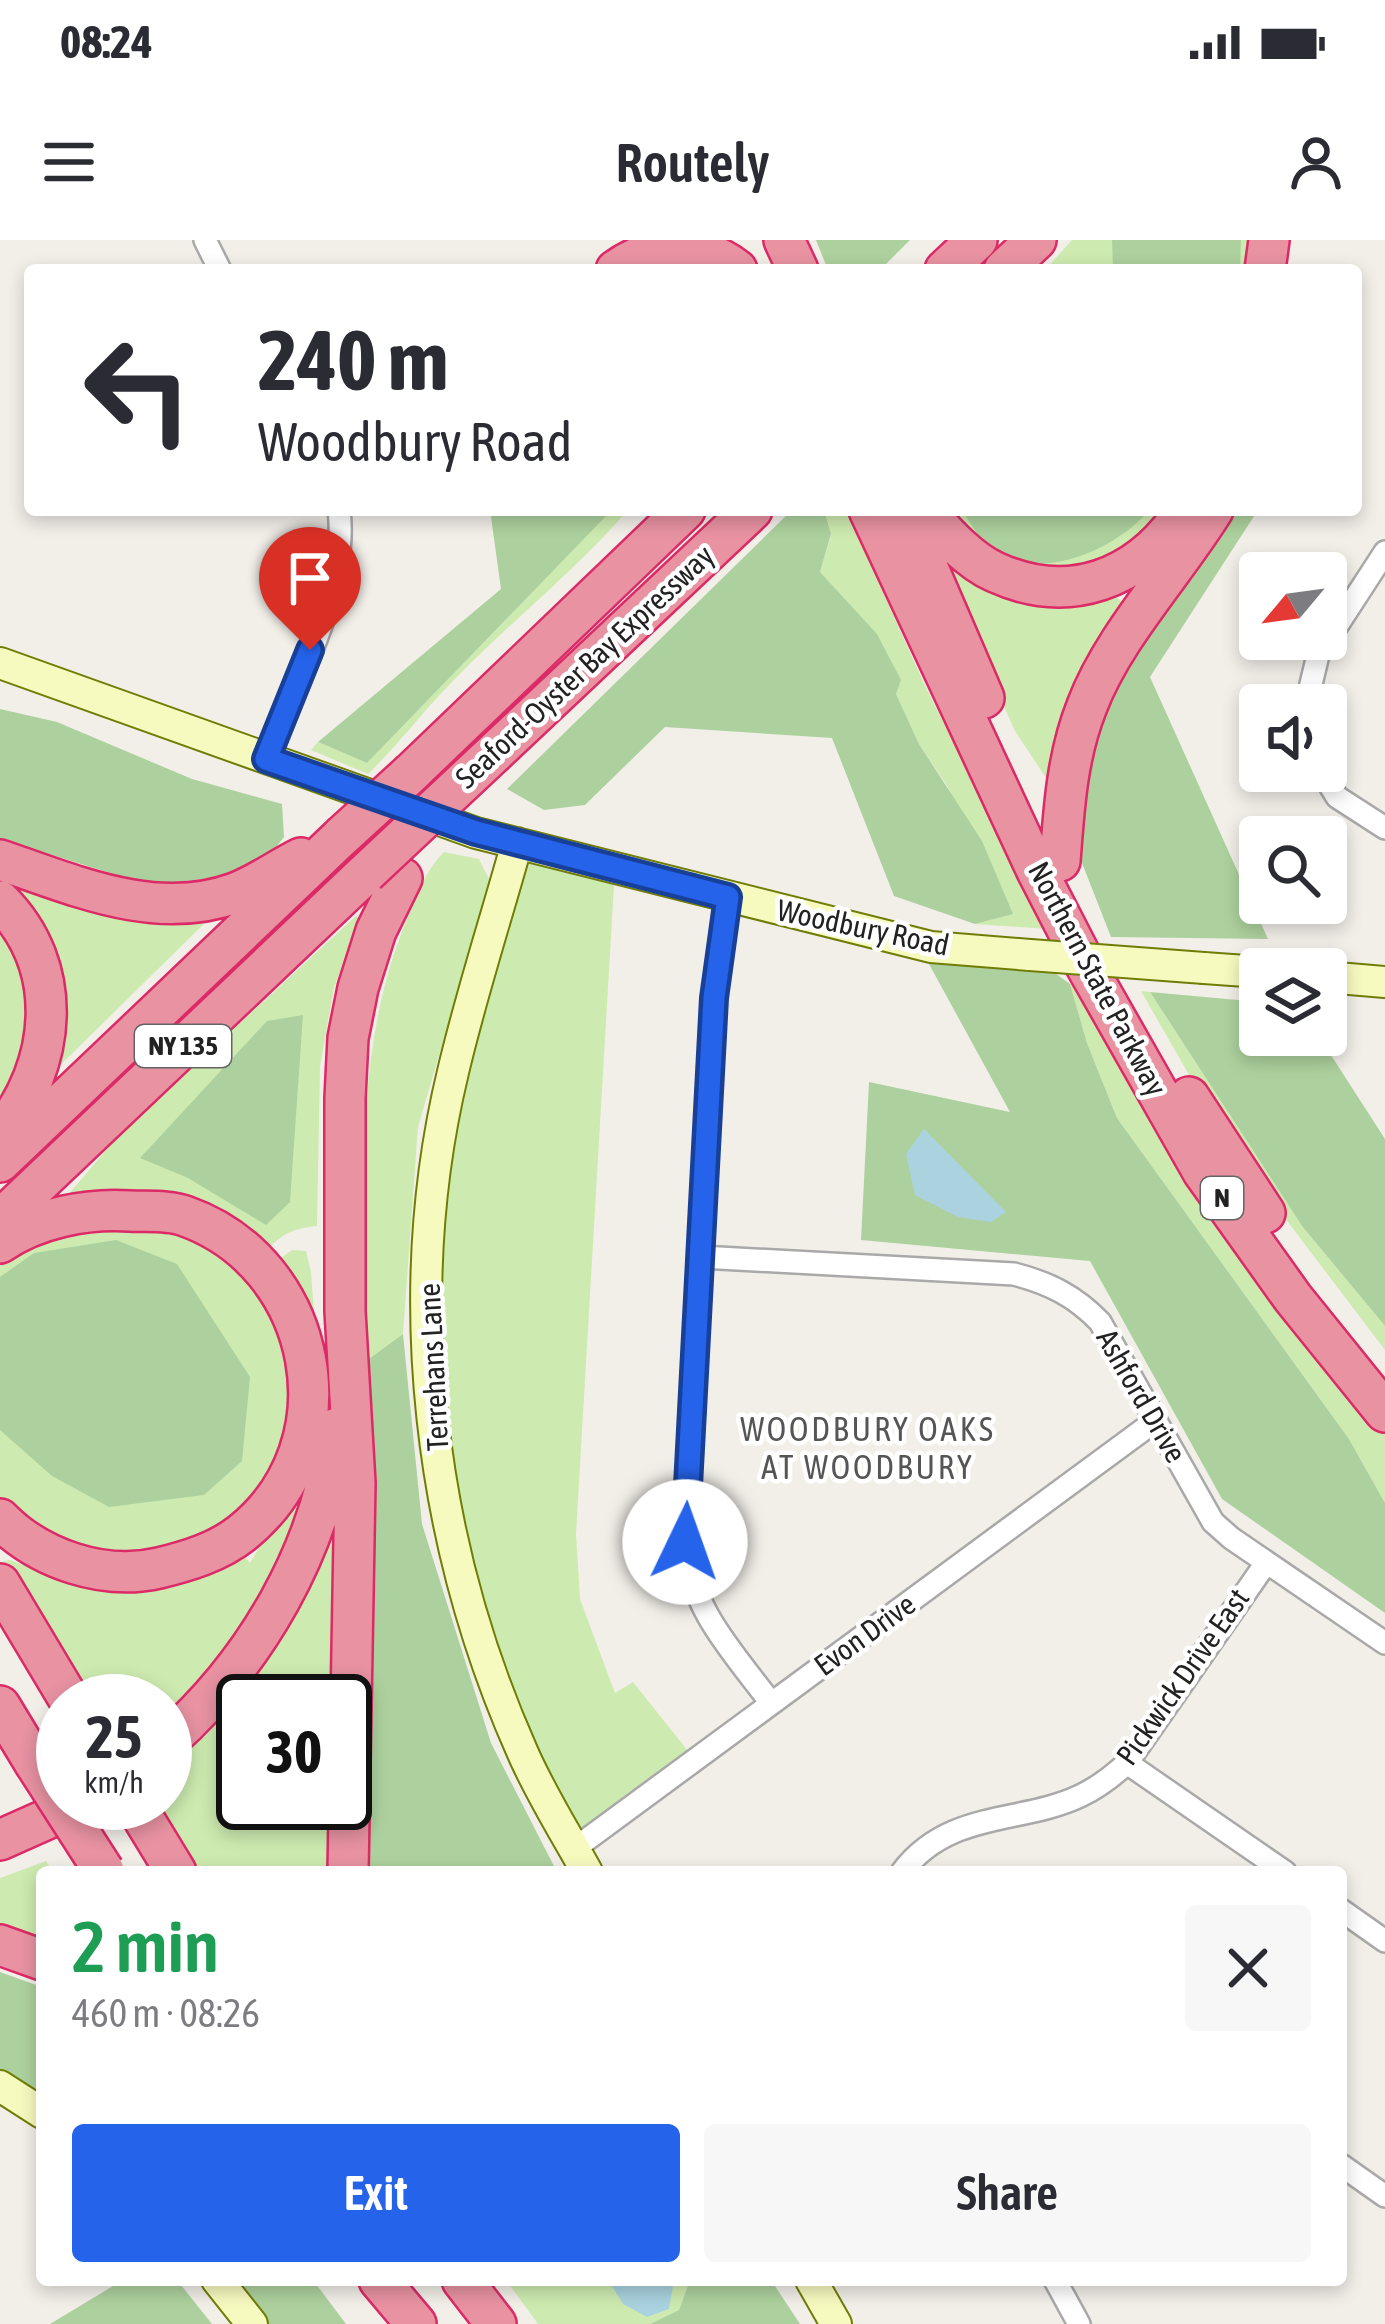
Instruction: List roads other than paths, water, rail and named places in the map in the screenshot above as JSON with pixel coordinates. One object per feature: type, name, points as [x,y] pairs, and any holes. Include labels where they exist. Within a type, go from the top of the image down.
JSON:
[{"type":"highway","points":[[938,264],[960,240]]},
{"type":"highway","points":[[952,264],[977,240]]},
{"type":"highway","points":[[1010,264],[1036,240]]},
{"type":"highway","points":[[626,264],[677,248],[712,255],[727,264]]},
{"type":"highway","name":"Seaford-Oyster Bay Expressway","points":[[0,1162],[679,516]]},
{"type":"highway","name":"Seaford-Oyster Bay Expressway","points":[[384,876],[451,816],[502,756],[746,516]]},
{"type":"highway","name":"Northern State Parkway","points":[[872,516],[1037,871],[1191,1151],[1293,1298],[1385,1412]]},
{"type":"highway","name":"Northern State Parkway","points":[[906,516],[1060,861],[1195,1107],[1286,1245],[1385,1370]]},
{"type":"highway","points":[[929,516],[991,570],[1031,585],[1066,587],[1100,581],[1135,566],[1181,516]]},
{"type":"highway","points":[[1060,861],[1065,785],[1088,702],[1209,516]]},
{"type":"highway","points":[[0,860],[91,891],[140,902],[188,903],[235,893],[342,836]]},
{"type":"highway","points":[[348,1866],[355,1483],[346,1311],[348,1037],[376,931],[384,876]]},
{"type":"highway","name":"NY 135","points":[[0,1220],[384,876]]},
{"type":"highway","points":[[0,901],[19,920],[41,964],[49,1019],[38,1073],[0,1134]]},
{"type":"highway","points":[[0,1243],[42,1223],[108,1209],[182,1214],[225,1236],[268,1271],[292,1312],[308,1360],[309,1407],[298,1457],[274,1499],[241,1534],[194,1560],[144,1572],[95,1569],[46,1553],[0,1519]]},
{"type":"highway","points":[[192,1714],[234,1669],[272,1614],[302,1557],[334,1450],[346,1311]]},
{"type":"highway","points":[[0,1584],[54,1674]]},
{"type":"highway","points":[[0,1706],[100,1866]]},
{"type":"highway","points":[[0,1840],[36,1824]]},
{"type":"highway","points":[[151,1830],[172,1866]]},
{"type":"highway","points":[[0,1945],[36,1958]]},
{"type":"highway","points":[[384,2286],[416,2324]]},
{"type":"highway","points":[[398,2286],[426,2324]]},
{"type":"highway","points":[[467,2286],[496,2324]]},
{"type":"main road","name":"Woodbury Road","points":[[0,663],[518,843],[728,897],[932,947],[1239,970]]},
{"type":"main road","name":"Terrehans Lane","points":[[518,843],[452,1072],[437,1160],[427,1309],[430,1388],[451,1539],[484,1656],[523,1754],[580,1860]]},
{"type":"main road","points":[[1347,979],[1385,982]]},
{"type":"main road","points":[[0,2086],[36,2109]]},
{"type":"main road","points":[[223,2286],[252,2324]]},
{"type":"main road","points":[[815,2286],[836,2324]]},
{"type":"street","points":[[266,759],[334,584],[342,538],[340,516]]},
{"type":"street","points":[[1311,684],[1318,655],[1385,552]]},
{"type":"street","points":[[1334,792],[1366,819],[1385,828]]},
{"type":"street","points":[[728,897],[714,998],[687,1561],[692,1588],[706,1616],[771,1703]]},
{"type":"street","name":"Ashford Drive","points":[[701,1257],[986,1271],[1047,1283],[1080,1302],[1100,1322],[1213,1522],[1385,1643]]},
{"type":"street","name":"Evon Drive","points":[[580,1860],[771,1703],[1155,1420]]},
{"type":"street","name":"Pickwick Drive East","points":[[908,1866],[960,1829],[1079,1796],[1127,1763],[1266,1563]]},
{"type":"street","points":[[1127,1763],[1276,1866]]},
{"type":"street","points":[[1347,1914],[1385,1940]]},
{"type":"street","points":[[1347,2169],[1385,2196]]},
{"type":"street","points":[[1058,2286],[1079,2324]]},
{"type":"water","points":[[924,1129],[1006,1212],[991,1222],[958,1217],[915,1195],[906,1154]]},
{"type":"water","points":[[612,2286],[673,2286],[669,2309],[647,2317],[623,2304]]},
{"type":"district","name":"WOODBURY OAKS AT WOODBURY","points":[[868,1448]]}]
